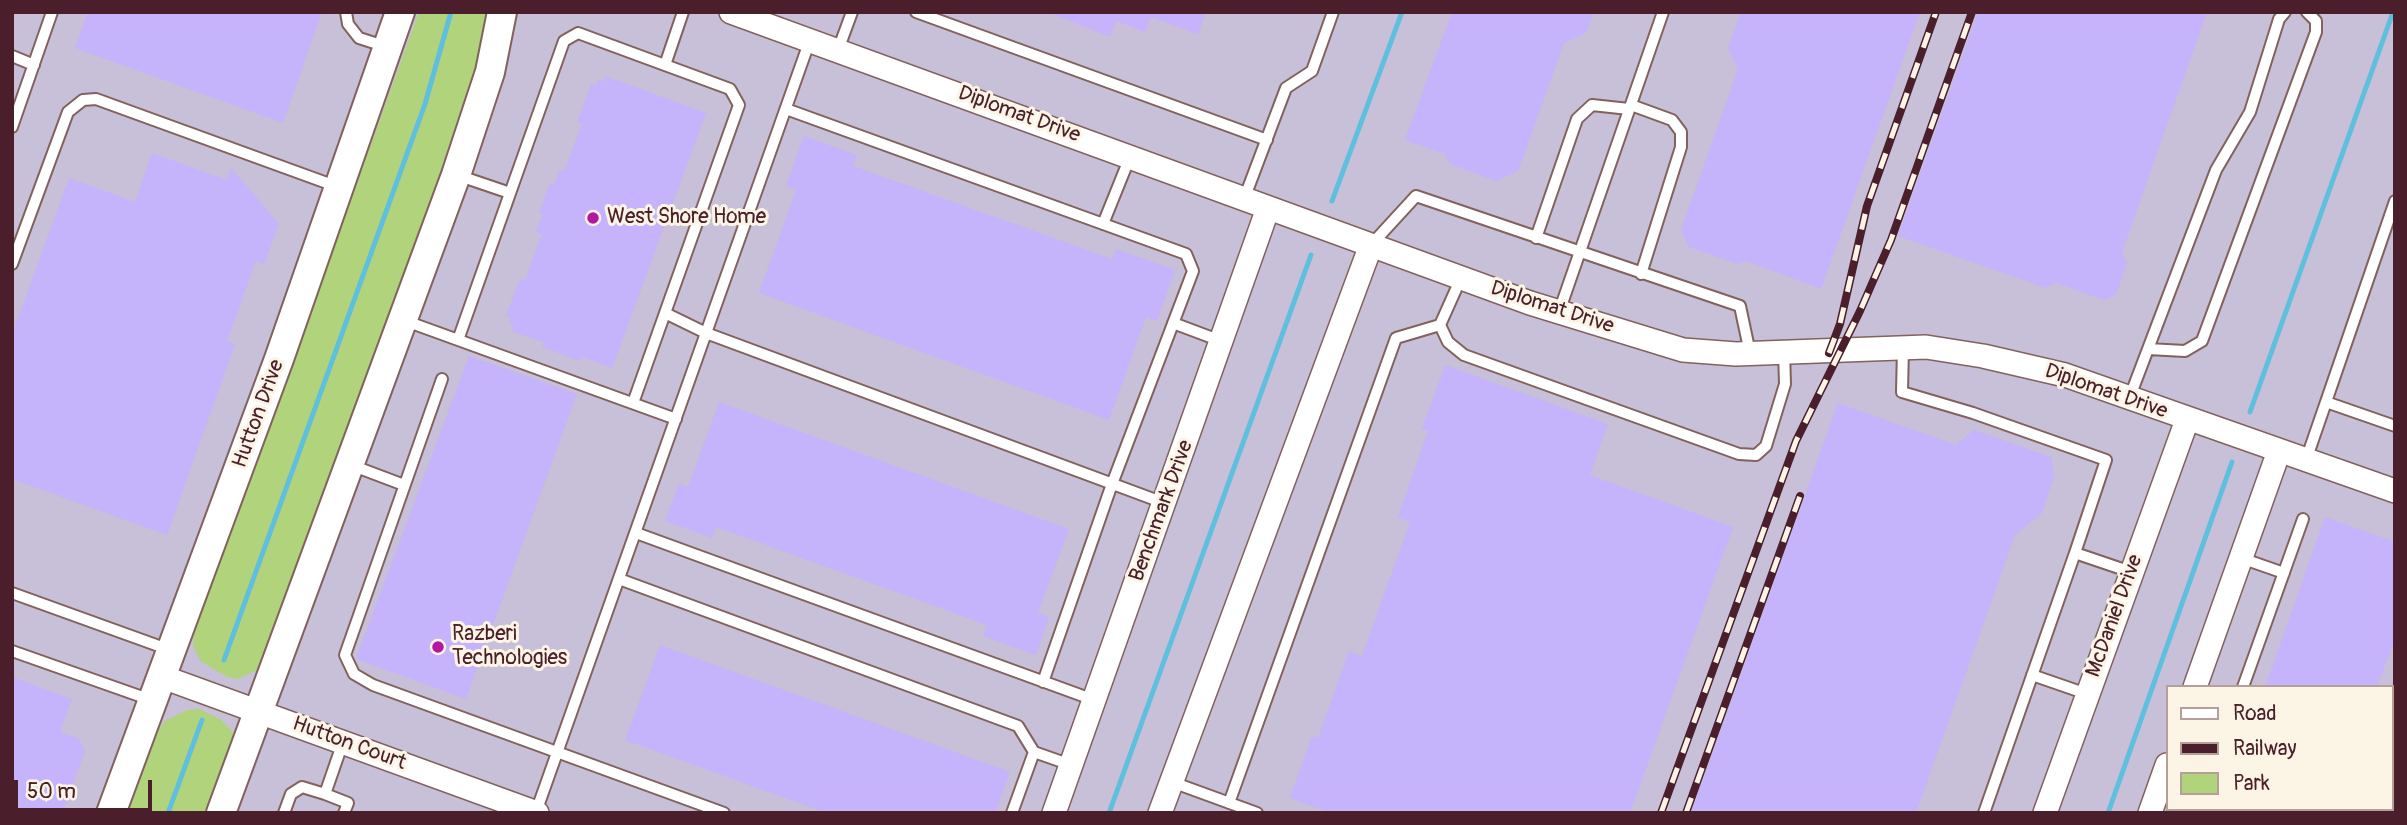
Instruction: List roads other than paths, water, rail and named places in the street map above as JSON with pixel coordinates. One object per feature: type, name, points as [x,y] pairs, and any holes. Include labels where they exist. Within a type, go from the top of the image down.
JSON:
[{"type":"street","name":"Hutton Drive","points":[[111,813],[279,359],[400,12]]},
{"type":"street","points":[[221,813],[456,175],[490,72],[502,12]]},
{"type":"street","name":"Diplomat Drive","points":[[742,14],[1371,246],[1559,312],[1683,350],[1750,353],[1926,347],[1983,356],[2065,375],[2395,491]]},
{"type":"street","name":"Benchmark Drive","points":[[1054,813],[1268,208]]},
{"type":"street","points":[[1160,813],[1371,246]]},
{"type":"street","name":"McDaniel Drive","points":[[2045,813],[2187,420]]},
{"type":"street","points":[[2196,685],[2279,451]]},
{"type":"street","name":"Hutton Court","points":[[161,675],[531,812]]},
{"type":"street","points":[[2150,813],[2166,768]]},
{"type":"lane","points":[[12,128],[52,12]]},
{"type":"lane","points":[[346,12],[348,24],[359,38],[387,47]]},
{"type":"lane","points":[[665,65],[683,12]]},
{"type":"lane","points":[[838,50],[852,12]]},
{"type":"lane","points":[[916,12],[1267,140]]},
{"type":"lane","points":[[1244,199],[1286,88],[1312,71],[1333,12]]},
{"type":"lane","points":[[1559,312],[1663,12]]},
{"type":"lane","points":[[2129,399],[2216,170],[2250,113],[2279,19],[2285,12]]},
{"type":"lane","points":[[2148,349],[2185,351],[2202,341],[2316,32],[2316,20],[2306,12]]},
{"type":"lane","points":[[458,340],[564,41],[578,33],[730,89],[739,105],[633,404]]},
{"type":"lane","points":[[531,812],[558,751],[810,40]]},
{"type":"lane","points":[[12,56],[34,65]]},
{"type":"lane","points":[[12,264],[68,113],[83,100],[96,99],[339,187]]},
{"type":"lane","points":[[1536,238],[1577,119],[1592,105],[1630,107],[1672,120],[1681,140],[1640,274]]},
{"type":"lane","points":[[786,108],[1186,254],[1193,271],[1112,484],[1043,681]]},
{"type":"lane","points":[[1104,224],[1130,157]]},
{"type":"lane","points":[[456,175],[510,193]]},
{"type":"lane","points":[[1371,246],[1416,196],[1580,254],[1740,306],[1750,353]]},
{"type":"lane","points":[[2306,461],[2395,201]]},
{"type":"lane","points":[[1461,278],[1440,325],[1448,342],[1464,355],[1739,454],[1756,455],[1766,446],[1785,384],[1784,351]]},
{"type":"lane","points":[[665,313],[706,333],[1164,503]]},
{"type":"lane","points":[[403,320],[676,419]]},
{"type":"lane","points":[[1173,323],[1221,341]]},
{"type":"lane","points":[[1230,803],[1392,347],[1396,338],[1440,325]]},
{"type":"lane","points":[[1903,347],[1902,392],[1973,413],[2106,460],[1984,813]]},
{"type":"lane","points":[[442,379],[345,654],[354,674],[373,685],[724,813]]},
{"type":"lane","points":[[2326,402],[2395,426]]},
{"type":"lane","points":[[349,464],[404,485]]},
{"type":"lane","points":[[2244,685],[2303,519]]},
{"type":"lane","points":[[636,533],[1094,700]]},
{"type":"lane","points":[[2075,553],[2131,572]]},
{"type":"lane","points":[[2241,558],[2284,573]]},
{"type":"lane","points":[[619,579],[1018,726],[1034,752],[1071,765]]},
{"type":"lane","points":[[12,593],[161,675]]},
{"type":"lane","points":[[12,651],[161,675]]},
{"type":"lane","points":[[2032,675],[2087,694]]},
{"type":"lane","points":[[325,794],[343,742]]},
{"type":"lane","points":[[1012,813],[1034,752]]},
{"type":"lane","points":[[1172,782],[1257,813]]},
{"type":"lane","points":[[284,813],[291,794],[302,787],[348,803],[344,813]]},
{"type":"waterway","points":[[224,660],[425,104],[451,12]]},
{"type":"waterway","points":[[1332,201],[1402,12]]},
{"type":"waterway","points":[[2250,412],[2393,12]]},
{"type":"waterway","points":[[1109,813],[1311,255]]},
{"type":"waterway","points":[[2108,813],[2232,462]]},
{"type":"waterway","points":[[168,813],[202,720]]},
{"type":"railway","points":[[1829,353],[1840,324],[1867,206],[1936,12]]},
{"type":"railway","points":[[1661,813],[1796,441],[1860,311],[1891,240],[1972,12]]},
{"type":"railway","points":[[1686,813],[1800,496]]},
{"type":"place","name":"West Shore Home","points":[[593,218]]},
{"type":"place","name":"Razberi Technologies","points":[[438,647]]}]
